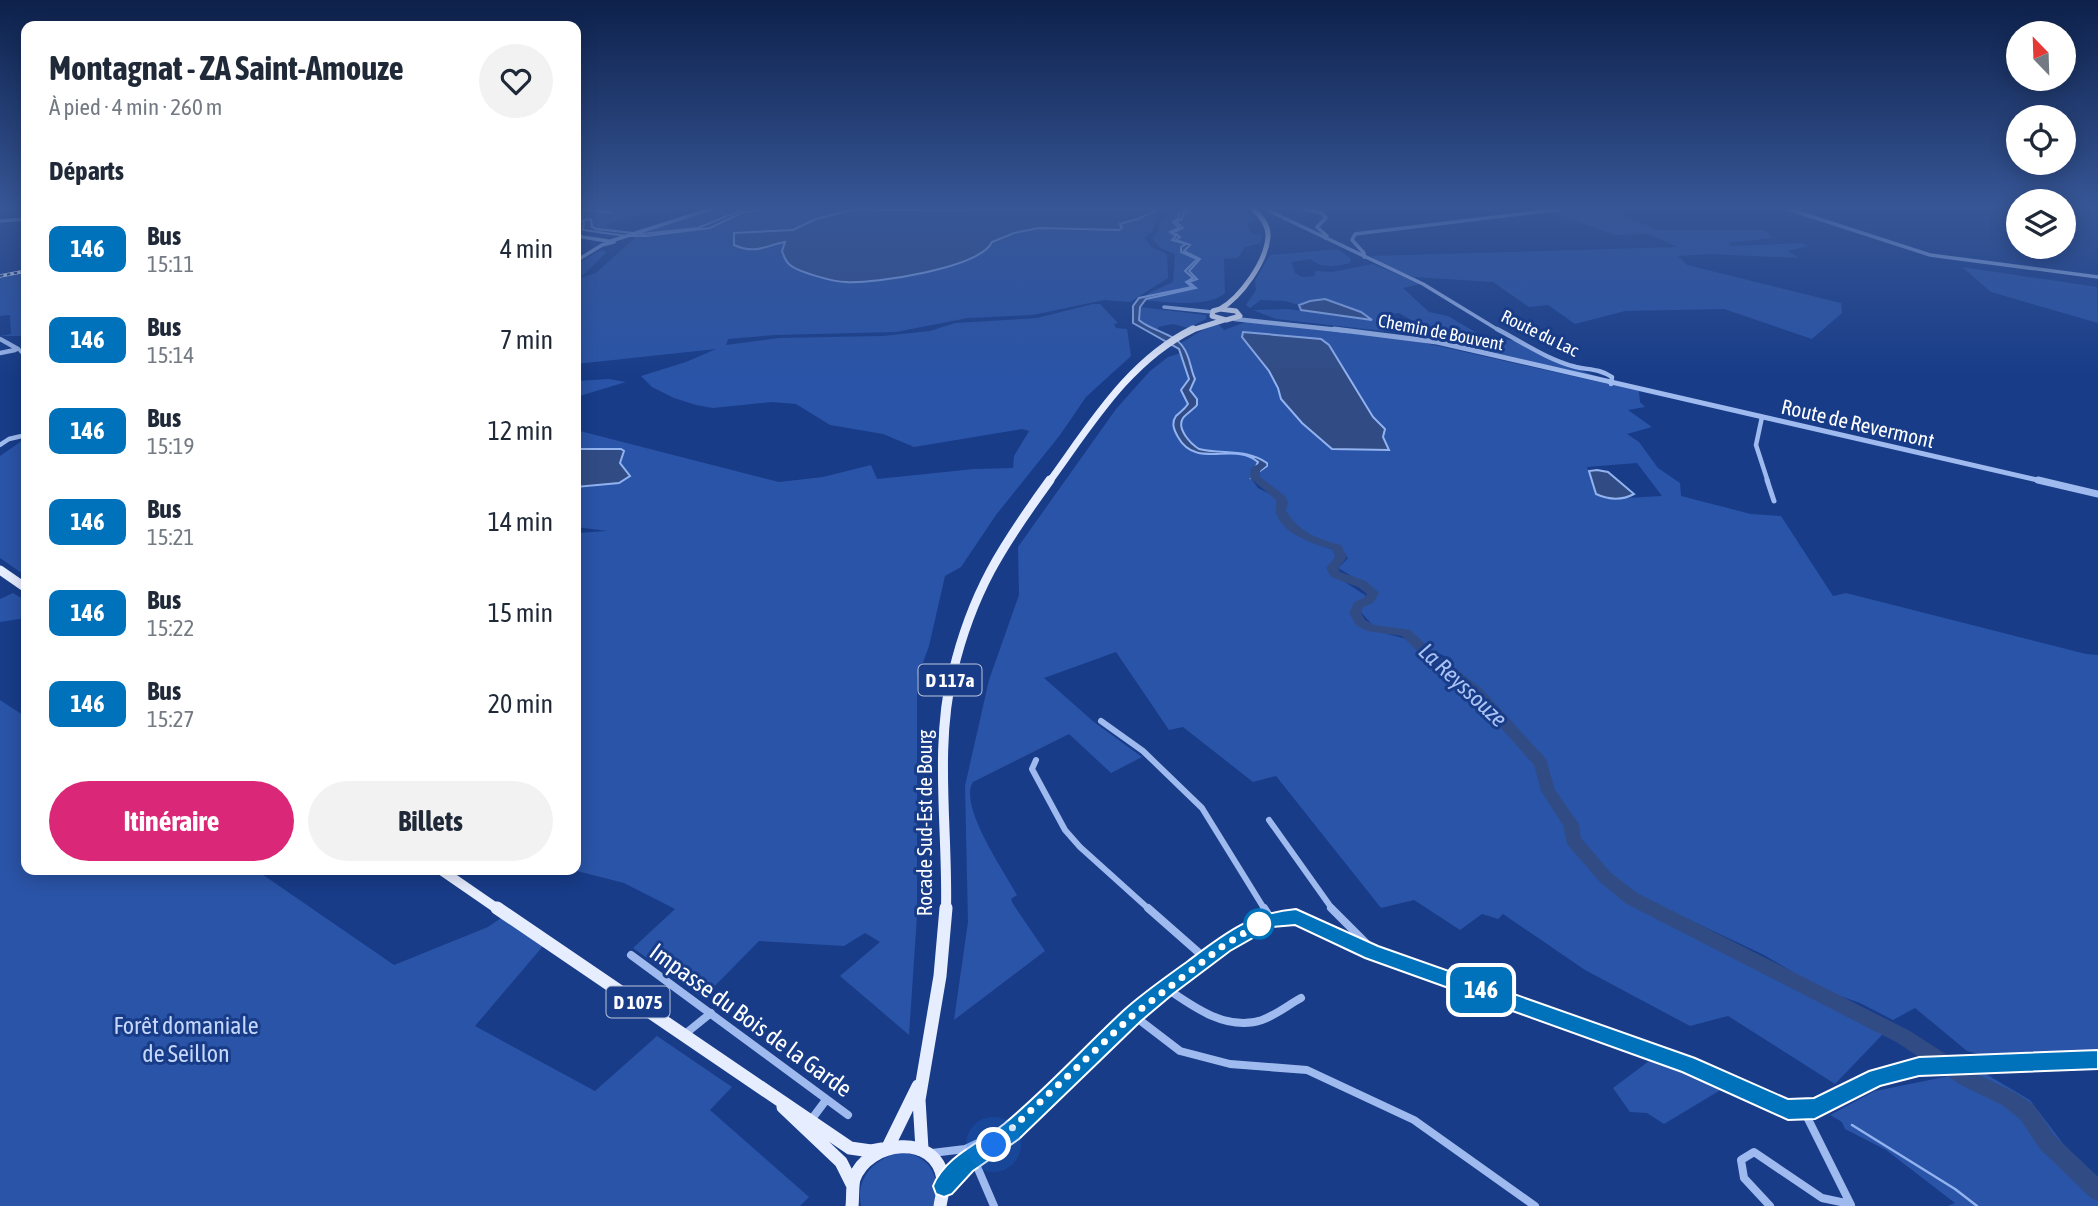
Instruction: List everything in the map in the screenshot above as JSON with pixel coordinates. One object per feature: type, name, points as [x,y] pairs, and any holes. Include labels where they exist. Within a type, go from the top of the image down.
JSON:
[{"type":"main road","points":[[1236,314],[1232,307],[1235,299],[1256,265]]},
{"type":"main road","points":[[1212,314],[1235,299]]},
{"type":"main road","points":[[1220,309],[1236,314]]},
{"type":"main road","points":[[1212,314],[1224,320]]},
{"type":"main road","name":"Rocade Sud-Est de Bourg","points":[[1205,323],[1212,314]]},
{"type":"main road","name":"Rocade Sud-Est de Bourg","points":[[925,1151],[918,1124],[921,1078],[945,932],[943,759],[946,710],[950,679],[965,623],[985,576],[1019,522],[1121,385],[1162,348],[1183,334],[1205,323],[1224,320],[1236,314]]},
{"type":"main road","points":[[0,570],[21,585]]},
{"type":"main road","name":"D 1075","points":[[448,875],[850,1148],[871,1151],[885,1148]]},
{"type":"main road","name":"Rocade Sud-Est de Bourg","points":[[850,1199],[863,1163],[885,1148],[921,1078]]},
{"type":"main road","name":"D 1075","points":[[766,1092],[841,1162],[850,1199]]},
{"type":"main road","points":[[885,1148],[906,1145],[925,1151],[939,1167],[944,1198]]},
{"type":"street","name":"Route du Lac","points":[[1385,265],[1423,284],[1480,320],[1547,356],[1576,367],[1606,372],[1612,377],[1611,384]]},
{"type":"street","points":[[2009,265],[2098,277]]},
{"type":"street","points":[[1164,307],[1212,314]]},
{"type":"street","name":"Chemin de Bouvent","points":[[1236,314],[1264,320],[1426,340],[1611,384]]},
{"type":"street","points":[[0,339],[21,349]]},
{"type":"street","points":[[0,353],[21,349]]},
{"type":"street","name":"Route de Revermont","points":[[1611,384],[2098,494]]},
{"type":"street","points":[[1762,417],[1756,445],[1774,501]]},
{"type":"street","points":[[0,438],[21,436]]},
{"type":"street","points":[[0,445],[9,439]]},
{"type":"street","points":[[1101,721],[1151,758],[1202,808],[1271,919]]},
{"type":"street","points":[[1036,760],[1032,769],[1065,830],[1080,847],[1206,959]]},
{"type":"street","points":[[1269,820],[1324,901],[1371,948],[1371,952]]},
{"type":"street","points":[[944,1198],[974,1157],[1000,1141],[1133,1015],[1206,959],[1254,926],[1271,919],[1296,917],[1371,952],[1688,1065],[1788,1110],[1804,1111],[1815,1108],[1877,1078],[1919,1067],[2098,1060]]},
{"type":"street","name":"Impasse du Bois de la Garde","points":[[631,956],[848,1115]]},
{"type":"street","points":[[1166,988],[1201,1013],[1236,1022],[1260,1021],[1301,998]]},
{"type":"street","points":[[685,1034],[710,1013]]},
{"type":"street","points":[[1133,1015],[1180,1051],[1230,1064],[1307,1070],[1415,1120],[1535,1206]]},
{"type":"street","points":[[810,1121],[826,1100]]},
{"type":"street","points":[[1804,1111],[1850,1205]]},
{"type":"street","points":[[925,1151],[941,1154],[969,1148],[1014,1126]]},
{"type":"street","points":[[969,1148],[994,1206]]},
{"type":"street","points":[[1770,1206],[1744,1178],[1741,1160],[1755,1152],[1822,1198],[1850,1205]]},
{"type":"green space","points":[[581,265],[593,265],[581,277]]},
{"type":"green space","points":[[605,265],[1167,265],[1168,278],[1130,302],[1104,300],[1033,315],[968,318],[896,332],[728,339],[726,345],[779,338],[882,336],[930,331],[955,323],[1037,318],[1093,304],[1100,304],[1118,323],[1114,324],[1116,328],[1127,329],[1131,356],[1086,397],[1060,435],[996,515],[961,567],[945,576],[929,646],[917,679],[917,916],[909,1035],[840,976],[880,942],[865,933],[844,946],[759,941],[703,998],[633,948],[675,909],[624,883],[581,872],[581,533],[607,531],[581,528],[581,487],[619,483],[619,460],[624,451],[581,449],[581,431],[779,482],[823,477],[871,465],[877,479],[974,469],[1013,468],[1014,456],[1029,431],[1022,429],[914,447],[883,434],[830,425],[796,404],[771,402],[713,408],[674,398],[652,387],[641,376],[716,349],[581,363],[581,278],[596,273]]},
{"type":"green space","points":[[1174,265],[1224,265],[1225,293],[1218,298],[1186,303],[1143,300],[1149,293],[1173,282]]},
{"type":"green space","points":[[1264,265],[1292,265],[1295,273],[1302,277],[1316,276],[1316,271],[1332,272],[1376,265],[1420,284],[1403,288],[1429,312],[1448,316],[1482,336],[1515,341],[1565,365],[1602,378],[1472,345],[1422,326],[1399,313],[1389,315],[1394,321],[1386,323],[1401,333],[1276,319],[1253,310],[1287,309],[1370,319],[1361,312],[1337,303],[1310,301],[1299,305],[1285,301],[1261,300],[1250,308],[1246,305],[1256,290],[1255,281]]},
{"type":"green space","points":[[1688,265],[1841,303],[1842,313],[1812,339],[1724,309],[1625,311],[1575,324],[1548,305],[1529,307],[1493,282],[1414,277],[1384,266]]},
{"type":"green space","points":[[1962,267],[2097,287],[2098,323],[1991,292]]},
{"type":"green space","points":[[21,274],[21,336],[0,336],[11,334],[10,315],[0,316],[0,278]]},
{"type":"green space","points":[[1140,307],[1206,315],[1206,319],[1188,328],[1173,324],[1158,327],[1158,332],[1139,320]]},
{"type":"green space","points":[[1216,322],[1224,330],[1246,322],[1407,339],[1639,391],[1640,402],[1645,407],[1628,410],[1652,427],[1627,434],[1639,442],[1658,468],[1680,483],[1681,496],[1751,514],[1781,516],[1833,596],[1846,593],[2098,655],[2098,1054],[1986,1056],[1967,1051],[1915,1008],[1893,1020],[1860,1003],[1823,990],[1764,955],[1641,897],[1636,903],[1883,1034],[1835,1084],[1728,1016],[1690,1026],[1585,970],[1503,914],[1498,919],[1482,914],[1460,930],[1414,900],[1381,908],[1276,776],[1253,782],[1183,727],[1169,730],[1116,652],[1044,678],[1094,722],[1142,757],[1111,773],[1069,734],[973,782],[970,792],[977,822],[1017,895],[1011,899],[1013,904],[1045,951],[954,1020],[968,922],[965,786],[989,680],[1019,595],[1018,547],[1116,409],[1150,371],[1168,357],[1181,353],[1189,379],[1181,389],[1188,404],[1176,416],[1173,424],[1186,447],[1205,454],[1238,454],[1258,462],[1251,478],[1258,488],[1280,499],[1276,513],[1282,521],[1301,537],[1334,550],[1338,554],[1329,566],[1329,572],[1365,595],[1365,599],[1351,609],[1359,626],[1406,639],[1442,668],[1452,659],[1430,650],[1407,631],[1375,628],[1360,611],[1362,605],[1374,599],[1373,589],[1338,568],[1348,558],[1337,547],[1309,536],[1295,525],[1283,510],[1287,502],[1259,477],[1257,473],[1267,466],[1254,455],[1199,449],[1189,440],[1183,432],[1182,423],[1197,399],[1190,390],[1195,379],[1181,343]],"holes":[[[1244,332],[1329,345],[1373,417],[1385,429],[1383,437],[1388,449],[1302,423],[1281,399],[1269,371],[1242,337]],[[1637,463],[1662,496],[1607,499],[1596,494],[1587,467]]]},
{"type":"green space","points":[[609,379],[626,382],[581,396],[581,381]]},
{"type":"green space","points":[[21,441],[21,573],[0,558],[0,456]]},
{"type":"green space","points":[[13,593],[21,598],[21,619],[0,622],[0,599]]},
{"type":"green space","name":"Forêt domaniale de Seillon","points":[[0,700],[21,714],[21,875],[263,875],[394,965],[488,927],[501,918],[543,946],[475,1026],[595,1091],[657,1036],[732,1087],[710,1110],[809,1197],[800,1206],[0,1206]]},
{"type":"green space","points":[[1653,1058],[1704,1076],[1724,1088],[1664,1124],[1647,1113],[1630,1112],[1613,1088]]},
{"type":"green space","points":[[1979,1070],[2030,1100],[2065,1146],[2098,1177],[2098,1206],[1948,1206],[1955,1203],[1886,1150],[1845,1129],[1842,1122],[1830,1115],[1875,1091]]},
{"type":"green space","points":[[902,1152],[921,1159],[932,1170],[936,1186],[933,1206],[861,1206],[861,1186],[869,1170],[883,1159]]},
{"type":"shaded area","points":[[791,265],[953,265],[901,277],[860,282],[833,280]]},
{"type":"shaded area","points":[[1194,265],[1189,271],[1197,279],[1189,282],[1196,288],[1146,299],[1140,307],[1139,320],[1174,338],[1187,354],[1195,379],[1190,390],[1197,399],[1197,405],[1181,422],[1185,436],[1199,449],[1250,455],[1259,458],[1267,463],[1267,466],[1257,473],[1259,477],[1251,478],[1258,462],[1249,456],[1205,454],[1186,447],[1173,424],[1176,416],[1188,404],[1181,390],[1189,379],[1179,349],[1133,323],[1133,306],[1139,298],[1192,287],[1186,282],[1193,278],[1185,271]]},
{"type":"shaded area","points":[[1325,299],[1361,312],[1372,320],[1301,310],[1299,305]]},
{"type":"shaded area","points":[[1243,332],[1321,339],[1329,345],[1373,417],[1385,429],[1383,437],[1389,450],[1332,449],[1302,423],[1281,399],[1269,371],[1242,337]]},
{"type":"shaded area","points":[[581,449],[624,451],[620,463],[630,476],[619,483],[581,487]]},
{"type":"shaded area","points":[[1589,471],[1608,472],[1634,494],[1615,499],[1596,494]]},
{"type":"waterway","name":"La Reyssouze","points":[[1262,465],[1255,470],[1255,478],[1281,498],[1281,511],[1291,526],[1312,540],[1337,547],[1341,557],[1332,568],[1335,574],[1362,584],[1373,593],[1369,600],[1358,605],[1355,613],[1360,622],[1371,628],[1406,633],[1477,692],[1541,763],[1548,791],[1571,824],[1573,840],[1605,877],[1631,898],[1904,1037],[1968,1079],[2009,1099],[2027,1112],[2047,1142],[2098,1191]]},
{"type":"waterway","points":[[1852,1125],[1955,1189],[1977,1206]]},
{"type":"railway","points":[[0,276],[21,272]]},
{"type":"bus line","name":"146","points":[[944,1186],[965,1163],[1011,1132],[1014,1126],[1133,1015],[1166,988],[1223,946],[1254,926],[1271,919],[1296,917],[1371,952],[1688,1065],[1788,1110],[1804,1111],[1815,1108],[1877,1078],[1919,1067],[2098,1060]]},
{"type":"route","points":[[994,1145],[1011,1132],[1014,1126],[1133,1015],[1223,946],[1261,923],[1259,924]]}]
